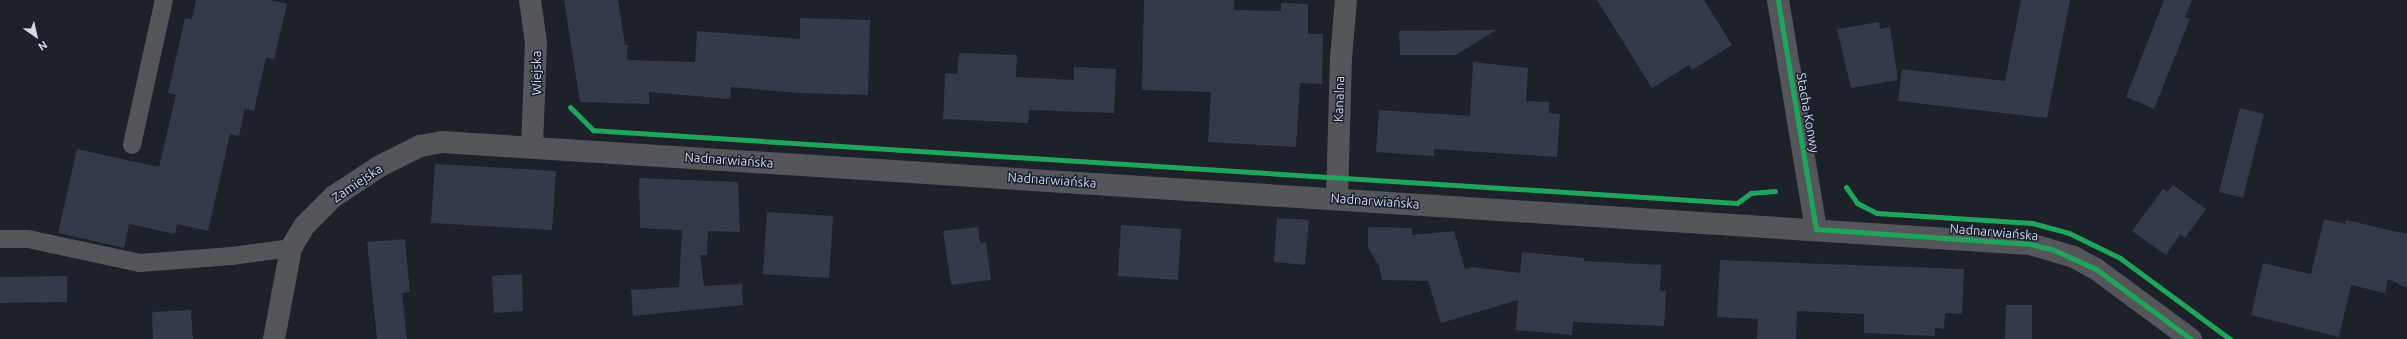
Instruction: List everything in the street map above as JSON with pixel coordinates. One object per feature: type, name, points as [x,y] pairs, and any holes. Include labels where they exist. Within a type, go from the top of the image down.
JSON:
[{"type":"street","name":"Wiejska","points":[[530,0],[536,43],[532,147]]},
{"type":"street","name":"Kanalna","points":[[1336,198],[1340,58],[1346,0]]},
{"type":"street","name":"Stacha Konwy","points":[[1778,0],[1816,229]]},
{"type":"street","name":"Zamiejska","points":[[274,339],[291,248],[305,225],[333,197],[397,156],[420,146],[442,142],[532,147]]},
{"type":"street","name":"Nadnarwiańska","points":[[532,147],[2030,244],[2054,250],[2096,269],[2191,339]]},
{"type":"lane","points":[[132,145],[164,0]]},
{"type":"lane","points":[[0,239],[28,239],[140,263],[224,257],[291,248]]},
{"type":"building","points":[[196,0],[270,0],[287,4],[274,59],[266,58],[254,111],[245,109],[239,136],[230,134],[208,231],[177,224],[175,234],[129,224],[124,248],[58,233],[77,149],[159,167],[176,95],[168,93],[185,18],[192,19]]},
{"type":"building","points":[[564,0],[618,0],[625,45],[628,45],[627,60],[695,62],[697,31],[800,39],[800,18],[870,20],[868,95],[798,93],[731,87],[730,99],[649,92],[649,104],[580,102]]},
{"type":"building","points":[[1144,0],[1234,0],[1234,10],[1281,11],[1281,3],[1308,4],[1308,34],[1323,34],[1322,84],[1300,83],[1296,147],[1208,142],[1211,92],[1142,90]]},
{"type":"building","points":[[1597,0],[1704,0],[1732,45],[1692,70],[1689,65],[1652,88]]},
{"type":"building","points":[[2021,0],[2070,0],[2047,118],[1898,101],[1902,69],[2005,81]]},
{"type":"building","points":[[2164,0],[2192,0],[2185,17],[2190,19],[2154,109],[2126,97]]},
{"type":"building","points":[[1879,22],[1880,29],[1890,27],[1898,80],[1851,88],[1837,29]]},
{"type":"building","points":[[1496,30],[1456,55],[1400,55],[1399,31]]},
{"type":"building","points":[[959,53],[1017,55],[1016,77],[1074,80],[1074,67],[1116,69],[1114,113],[1029,110],[1028,123],[943,119],[945,73],[957,74]]},
{"type":"building","points":[[1473,62],[1528,68],[1526,101],[1549,102],[1549,113],[1560,114],[1557,157],[1434,149],[1434,156],[1376,152],[1379,110],[1470,116]]},
{"type":"building","points":[[2240,108],[2264,114],[2243,198],[2219,192]]},
{"type":"building","points":[[435,164],[556,171],[552,230],[431,223]]},
{"type":"building","points":[[639,178],[738,182],[740,232],[708,231],[707,255],[700,255],[704,286],[742,284],[743,305],[633,316],[631,290],[679,287],[682,230],[640,228]]},
{"type":"building","points":[[2173,185],[2206,209],[2185,238],[2180,234],[2166,255],[2132,231],[2163,189],[2167,192]]},
{"type":"building","points":[[767,212],[833,216],[829,278],[763,274]]},
{"type":"building","points":[[1277,218],[1309,220],[1305,265],[1274,262]]},
{"type":"building","points":[[2324,219],[2345,224],[2346,220],[2407,234],[2407,288],[2388,279],[2385,293],[2351,285],[2339,337],[2251,315],[2263,263],[2311,274]]},
{"type":"building","points":[[1121,225],[1181,229],[1178,280],[1118,276]]},
{"type":"building","points":[[978,227],[980,243],[986,242],[991,280],[951,285],[943,231]]},
{"type":"building","points":[[1368,227],[1412,228],[1412,235],[1454,231],[1465,269],[1472,267],[1520,273],[1522,252],[1584,258],[1584,261],[1661,265],[1660,290],[1666,291],[1664,326],[1573,322],[1572,335],[1516,330],[1518,300],[1441,323],[1428,281],[1382,280],[1379,266],[1368,247]]},
{"type":"building","points":[[405,239],[410,292],[402,293],[407,339],[377,339],[367,242]]},
{"type":"building","points":[[1720,260],[1964,269],[1962,314],[1945,313],[1944,329],[1935,328],[1935,336],[1864,333],[1864,314],[1797,311],[1796,339],[1757,339],[1758,319],[1717,317]]},
{"type":"building","points":[[522,274],[523,311],[494,313],[492,276]]},
{"type":"building","points":[[67,276],[67,302],[0,303],[0,277]]},
{"type":"building","points":[[2006,305],[2032,305],[2032,339],[2005,339]]},
{"type":"building","points":[[191,310],[193,339],[153,339],[152,312]]},
{"type":"cycle path","points":[[1778,0],[1816,229],[2030,244],[2054,250],[2096,269],[2191,339]]},
{"type":"cycle path","points":[[570,107],[593,130],[606,131],[1737,203],[1751,193],[1775,191]]},
{"type":"cycle path","points":[[1846,187],[1857,203],[1877,213],[2032,223],[2069,233],[2120,258],[2230,339]]}]
